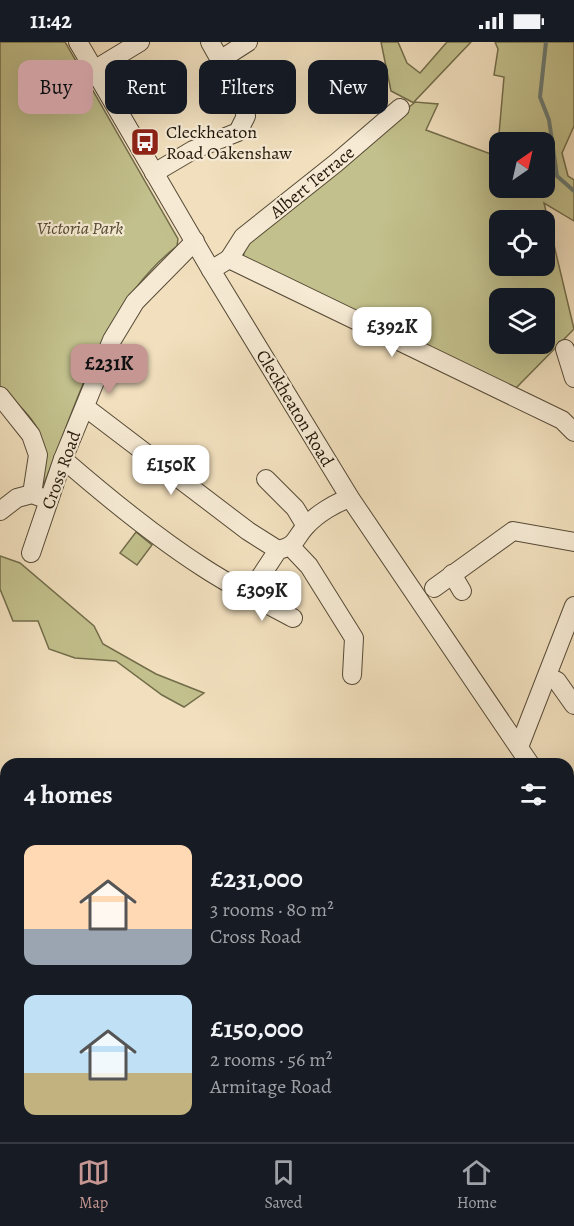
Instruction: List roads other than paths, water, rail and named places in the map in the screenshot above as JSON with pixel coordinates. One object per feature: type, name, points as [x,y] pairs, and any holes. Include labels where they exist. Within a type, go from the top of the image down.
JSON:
[{"type":"street","name":"Cleckheaton Road","points":[[78,42],[211,270],[350,498],[526,758]]},
{"type":"street","points":[[94,70],[140,42]]},
{"type":"street","points":[[210,42],[220,60],[248,42]]},
{"type":"street","name":"Albert Terrace","points":[[229,259],[243,237],[336,163],[400,108]]},
{"type":"street","points":[[154,173],[193,150],[238,132],[245,114]]},
{"type":"street","name":"Cross Road","points":[[31,553],[63,459],[112,340],[135,302],[195,241]]},
{"type":"street","points":[[211,270],[229,259],[562,420],[574,432]]},
{"type":"street","points":[[565,349],[574,378]]},
{"type":"street","points":[[0,396],[31,435],[38,455],[32,494]]},
{"type":"street","points":[[85,407],[248,531],[285,549],[309,566],[354,638],[352,675]]},
{"type":"street","points":[[63,459],[130,516],[206,569],[293,618]]},
{"type":"street","points":[[266,479],[295,508],[306,526]]},
{"type":"street","points":[[0,511],[17,498],[32,494],[50,501]]},
{"type":"street","points":[[249,594],[306,526],[339,502],[350,498]]},
{"type":"street","points":[[434,588],[513,531],[574,542]]},
{"type":"street","points":[[452,574],[462,591]]},
{"type":"street","points":[[519,747],[574,606]]},
{"type":"street","points":[[548,677],[557,681],[574,705]]},
{"type":"waterway","points":[[546,42],[540,97],[549,120],[557,176],[574,191]]},
{"type":"place","name":"Cleckheaton Road Oakenshaw","points":[[145,142]]},
{"type":"park label","name":"Victoria Park","points":[[80,228]]}]
